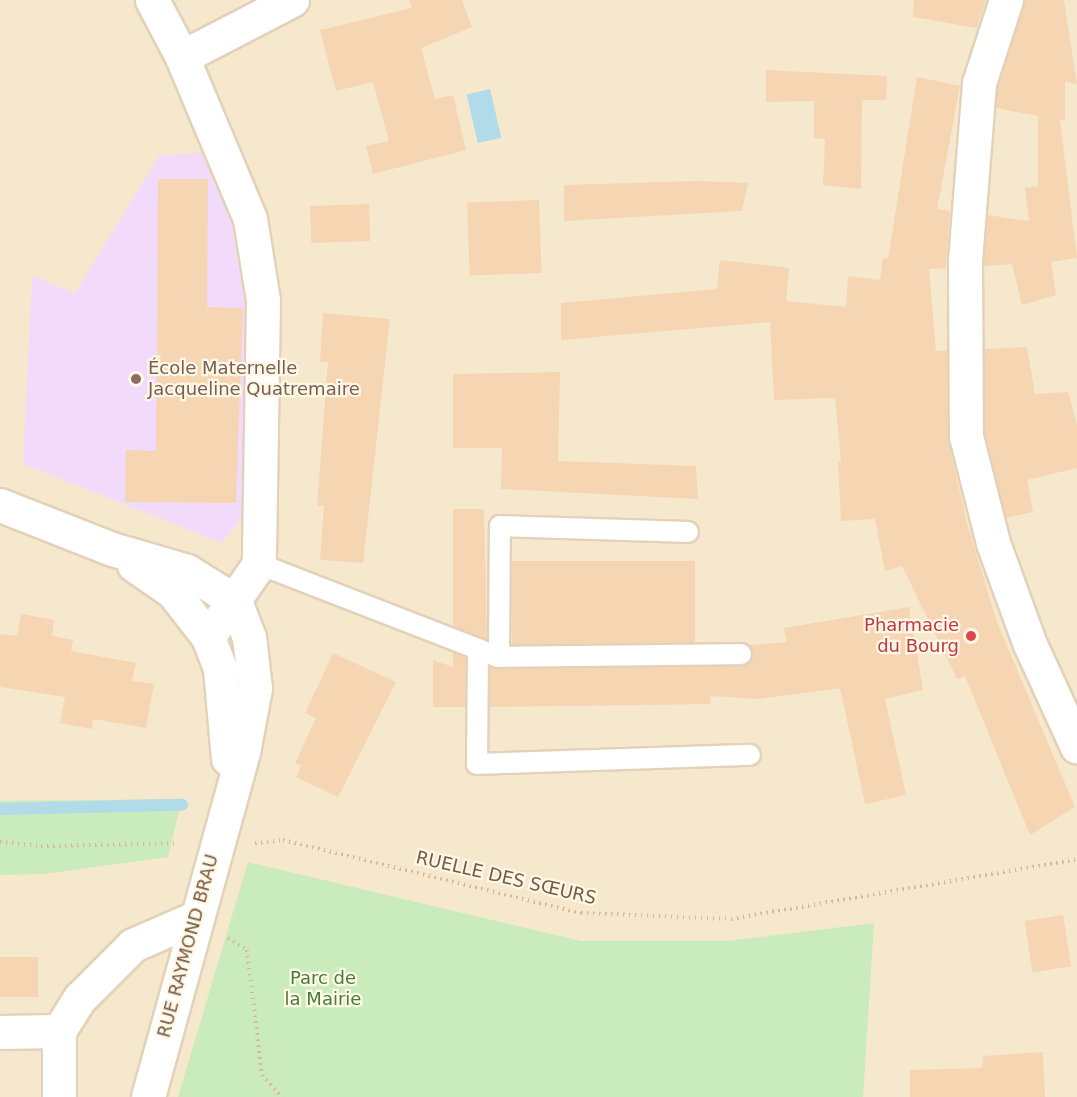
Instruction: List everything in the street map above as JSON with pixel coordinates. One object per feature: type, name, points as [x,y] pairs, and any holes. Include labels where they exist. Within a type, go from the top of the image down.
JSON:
[{"type":"street","points":[[152,0],[183,57],[250,219],[263,300],[259,564],[208,637]]},
{"type":"street","points":[[183,57],[292,0]]},
{"type":"street","points":[[1006,0],[979,83],[964,259],[966,436],[993,543],[1029,642],[1077,747]]},
{"type":"street","name":"RUE RAYMOND BRAU","points":[[0,506],[112,549],[187,571],[235,601],[249,636],[255,688],[243,752],[228,794],[148,1097]]},
{"type":"street","name":"RUE RAYMOND BRAU","points":[[112,549],[173,592],[208,637],[220,669],[227,720],[228,794]]},
{"type":"street","points":[[59,1097],[59,1030],[80,998],[133,945],[197,917]]},
{"type":"street","points":[[0,1032],[59,1030]]},
{"type":"lane","points":[[499,657],[500,526],[688,532]]},
{"type":"lane","points":[[259,564],[499,657],[741,654]]},
{"type":"lane","points":[[478,650],[477,764],[750,755]]},
{"type":"path","name":"RUELLE DES SŒURS","points":[[0,842],[41,846],[176,843],[214,848],[283,840],[581,913],[732,919],[1077,858]]},
{"type":"path","points":[[197,917],[247,950],[262,1075],[282,1097]]},
{"type":"shaded area","points":[[0,0],[1077,0],[1077,1097],[0,1097]]},
{"type":"shaded area","name":"École Maternelle Jacqueline Quatremaire","points":[[207,152],[245,245],[246,512],[222,543],[23,464],[32,276],[75,293],[159,156]]},
{"type":"green space","points":[[182,799],[168,857],[44,874],[0,875],[0,801]]},
{"type":"green space","name":"Parc de la Mairie","points":[[248,862],[581,941],[727,941],[874,923],[863,1097],[178,1097]]},
{"type":"water","points":[[490,89],[501,138],[478,143],[467,94]]},
{"type":"building","points":[[409,0],[462,0],[472,27],[421,48],[435,99],[453,95],[466,150],[373,174],[366,146],[389,141],[373,82],[336,91],[320,30],[412,8]]},
{"type":"building","points":[[914,0],[986,0],[977,28],[913,17]]},
{"type":"building","points":[[1024,0],[1064,0],[1077,84],[1065,82],[1065,121],[1060,120],[1077,258],[1051,262],[1056,295],[1022,305],[1012,264],[984,266],[984,260],[987,215],[1029,221],[1025,188],[1038,186],[1038,116],[996,108],[998,84]]},
{"type":"building","points":[[766,70],[887,76],[886,100],[862,100],[861,189],[823,185],[825,139],[814,138],[814,101],[766,102]]},
{"type":"building","points":[[917,77],[960,86],[937,209],[950,211],[946,268],[929,269],[936,351],[947,350],[948,441],[968,527],[997,622],[1075,807],[1030,835],[965,676],[957,679],[902,566],[885,571],[875,519],[841,521],[838,462],[841,461],[835,398],[774,400],[770,322],[561,340],[561,303],[717,289],[720,260],[789,268],[786,301],[846,307],[848,276],[880,280],[883,258],[888,259]]},
{"type":"building","points":[[158,179],[208,179],[207,307],[243,308],[236,503],[125,502],[126,450],[156,451]]},
{"type":"building","points":[[698,181],[748,183],[742,211],[564,221],[564,185]]},
{"type":"building","points":[[539,200],[542,273],[470,275],[467,203]]},
{"type":"building","points":[[369,204],[370,241],[311,243],[310,206]]},
{"type":"building","points":[[323,313],[390,319],[363,563],[320,560],[324,506],[317,506],[328,362],[320,362]]},
{"type":"building","points":[[1027,347],[1035,394],[1068,392],[1077,425],[1077,468],[1027,480],[1033,512],[1006,518],[985,434],[984,349]]},
{"type":"building","points":[[560,372],[558,461],[696,466],[698,499],[501,489],[502,448],[453,448],[453,374]]},
{"type":"building","points":[[453,509],[484,509],[487,640],[453,626]]},
{"type":"building","points":[[512,561],[695,561],[695,645],[512,645]]},
{"type":"building","points":[[909,607],[923,690],[885,699],[906,795],[865,804],[840,688],[758,699],[710,696],[711,704],[490,707],[490,666],[741,666],[752,659],[748,645],[787,642],[784,628]]},
{"type":"building","points":[[21,614],[54,620],[52,636],[73,640],[71,651],[136,663],[132,681],[154,684],[146,728],[93,719],[92,729],[60,723],[65,697],[0,687],[0,634],[17,636]]},
{"type":"building","points":[[453,652],[466,657],[465,707],[433,707],[433,660],[453,667]]},
{"type":"building","points":[[333,653],[396,682],[338,797],[296,777],[301,766],[295,763],[316,718],[305,713]]},
{"type":"building","points":[[1063,915],[1071,966],[1033,972],[1024,921]]},
{"type":"building","points":[[0,957],[38,957],[38,997],[0,997]]},
{"type":"building","points":[[1043,1052],[1045,1097],[910,1097],[910,1070],[982,1068],[983,1056]]},
{"type":"waterway","points":[[0,809],[182,805]]},
{"type":"place","name":"École Maternelle Jacqueline Quatremaire","points":[[136,379]]},
{"type":"place","name":"Pharmacie du Bourg","points":[[971,636]]}]
